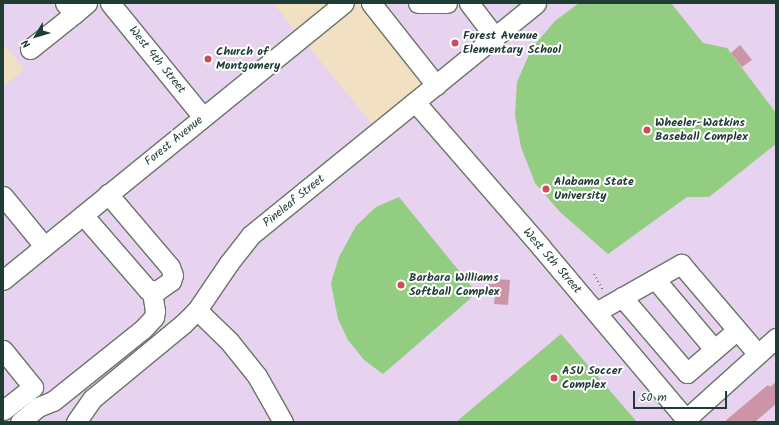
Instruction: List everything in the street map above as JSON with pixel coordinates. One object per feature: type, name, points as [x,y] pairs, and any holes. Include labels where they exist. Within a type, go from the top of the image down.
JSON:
[{"type":"street","name":"West 4th Street","points":[[110,3],[203,117]]},
{"type":"street","name":"Forest Avenue","points":[[3,280],[344,3]]},
{"type":"street","points":[[371,3],[436,85]]},
{"type":"street","points":[[418,3],[447,3]]},
{"type":"street","points":[[469,3],[495,37]]},
{"type":"street","name":"Pineleaf Street","points":[[76,422],[92,398],[183,324],[197,310],[229,263],[251,235],[536,3]]},
{"type":"street","points":[[30,49],[75,7]]},
{"type":"street","name":"West 5th Street","points":[[415,102],[687,420]]},
{"type":"street","points":[[108,194],[170,267],[173,275],[171,281],[158,290],[152,292]]},
{"type":"street","points":[[6,205],[44,246]]},
{"type":"street","points":[[20,422],[38,407],[53,401],[143,328],[154,317],[156,311],[152,292],[148,290],[83,215]]},
{"type":"street","points":[[596,312],[681,264],[758,354]]},
{"type":"street","points":[[655,279],[714,349]]},
{"type":"street","points":[[622,297],[687,373],[737,330]]},
{"type":"street","points":[[197,310],[229,341],[257,376],[283,422]]},
{"type":"street","points":[[687,420],[776,338]]},
{"type":"street","points":[[3,350],[33,387],[7,414]]},
{"type":"shaded area","name":"Alabama State University","points":[[3,3],[273,3],[381,135],[446,82],[382,3],[776,3],[776,422],[3,422],[3,87],[24,69],[3,43]]},
{"type":"green space","name":"Wheeler-Watkins Baseball Complex","points":[[579,3],[671,3],[703,43],[727,48],[776,113],[776,144],[709,197],[687,197],[608,254],[560,212],[535,183],[521,147],[515,115],[517,82],[532,48],[555,21]]},
{"type":"green space","name":"Barbara Williams Softball Complex","points":[[399,197],[472,287],[471,298],[383,374],[364,360],[348,340],[338,319],[331,283],[339,257],[356,226],[376,207]]},
{"type":"green space","name":"ASU Soccer Complex","points":[[561,334],[637,422],[456,422]]},
{"type":"building","points":[[740,45],[752,60],[742,67],[731,53]]},
{"type":"building","points":[[496,279],[510,280],[508,305],[494,304],[495,295],[487,295],[487,284],[496,284]]},
{"type":"building","points":[[776,382],[776,404],[755,422],[724,422],[768,385],[770,387]]},
{"type":"place","name":"Forest Avenue Elementary School","points":[[455,43]]},
{"type":"place","name":"Church of Montgomery","points":[[208,59]]},
{"type":"place","name":"Wheeler-Watkins Baseball Complex","points":[[647,130]]},
{"type":"place","name":"Alabama State University","points":[[546,189]]},
{"type":"place","name":"Barbara Williams Softball Complex","points":[[401,285]]},
{"type":"place","name":"ASU Soccer Complex","points":[[554,378]]}]
